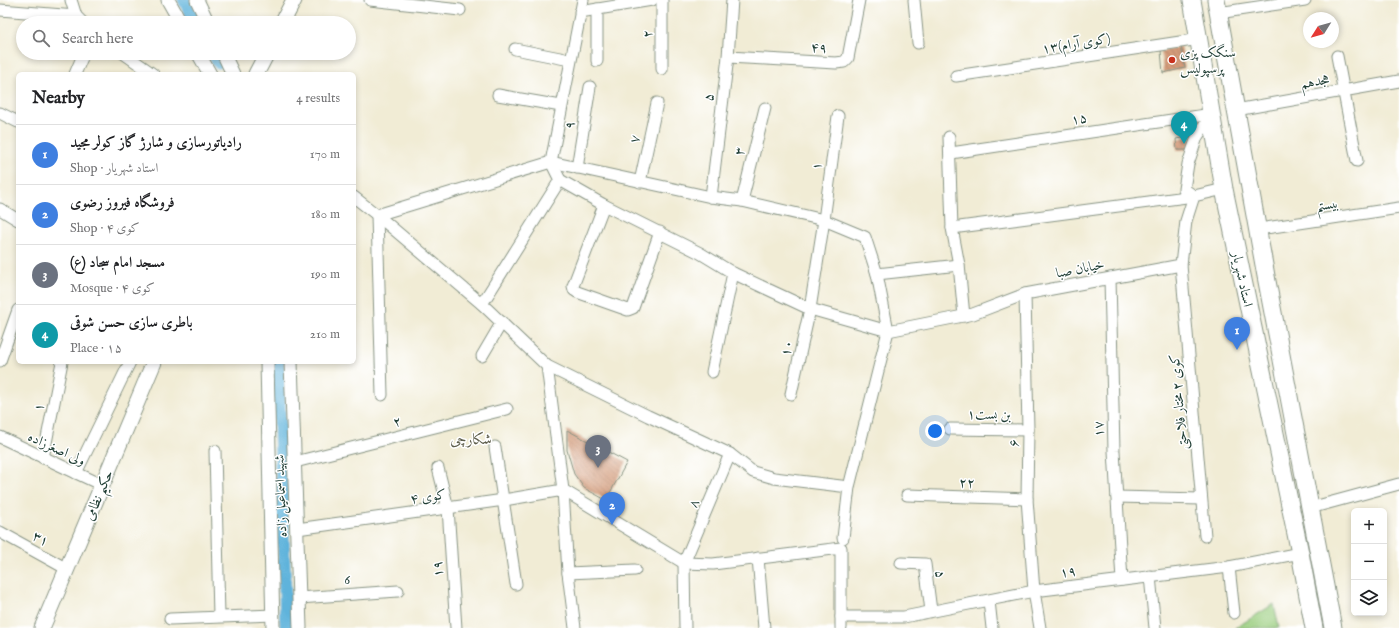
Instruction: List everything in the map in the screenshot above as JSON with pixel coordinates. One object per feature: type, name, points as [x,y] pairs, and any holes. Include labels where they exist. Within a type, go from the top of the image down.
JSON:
[{"type":"main road","points":[[286,16],[294,0]]},
{"type":"main road","name":"استاد شهریار","points":[[1192,0],[1200,39],[1224,189],[1300,553],[1314,628]]},
{"type":"main road","name":"استاد شهریار","points":[[1217,6],[1333,628]]},
{"type":"main road","points":[[257,72],[263,60]]},
{"type":"main road","name":"حکیم نظامی","points":[[42,628],[153,364]]},
{"type":"street","points":[[71,0],[78,16]]},
{"type":"street","points":[[168,0],[177,16]]},
{"type":"street","points":[[197,0],[205,16]]},
{"type":"street","points":[[370,0],[460,10]]},
{"type":"street","points":[[582,0],[551,162],[560,180],[700,253],[733,273],[810,309],[888,331]]},
{"type":"street","points":[[580,12],[652,0]]},
{"type":"street","name":"۲","points":[[662,0],[662,69]]},
{"type":"street","name":"۵","points":[[711,197],[728,57],[732,0]]},
{"type":"street","name":"۴۹","points":[[728,57],[836,63],[844,62],[848,58],[859,0]]},
{"type":"street","points":[[914,0],[918,43]]},
{"type":"street","points":[[1217,6],[1305,0]]},
{"type":"street","points":[[597,9],[597,61]]},
{"type":"street","points":[[0,10],[48,16]]},
{"type":"street","name":"۱۳(کوی آرام)","points":[[956,76],[1200,39]]},
{"type":"street","points":[[515,49],[570,60]]},
{"type":"street","points":[[1337,56],[1357,161]]},
{"type":"street","points":[[76,72],[81,60]]},
{"type":"street","points":[[133,60],[151,72]]},
{"type":"street","points":[[202,60],[209,72]]},
{"type":"street","points":[[226,60],[232,72]]},
{"type":"street","name":"هجدهم","points":[[1236,110],[1399,81]]},
{"type":"street","name":"۹","points":[[577,168],[590,87]]},
{"type":"street","points":[[498,95],[561,106]]},
{"type":"street","name":"۷","points":[[640,182],[657,103]]},
{"type":"street","name":"۳","points":[[742,201],[764,108]]},
{"type":"street","points":[[0,113],[16,121]]},
{"type":"street","points":[[1194,196],[1184,189],[1188,164],[1197,137],[1212,114]]},
{"type":"street","name":"۱۵","points":[[951,153],[1212,114]]},
{"type":"street","name":"۱","points":[[810,309],[838,116]]},
{"type":"street","points":[[950,137],[952,228],[959,265],[964,316]]},
{"type":"street","points":[[377,215],[551,162],[711,197],[742,201],[824,220],[864,237],[877,274],[888,331],[849,487],[843,538]]},
{"type":"street","points":[[482,304],[560,180]]},
{"type":"street","points":[[952,228],[1194,196],[1224,189]]},
{"type":"street","points":[[1181,265],[1186,221],[1194,196]]},
{"type":"street","points":[[356,199],[482,304],[547,366],[648,416],[730,454],[753,472],[774,478],[849,487]]},
{"type":"street","points":[[604,204],[573,286],[574,290],[577,292],[621,308],[628,310],[633,308],[660,232]]},
{"type":"street","name":"بیستم","points":[[1258,229],[1399,208]]},
{"type":"street","points":[[0,209],[16,219]]},
{"type":"street","points":[[377,215],[382,395]]},
{"type":"street","points":[[877,274],[959,265]]},
{"type":"street","name":"خیابان صبا","points":[[888,331],[973,314],[1025,294],[1181,265]]},
{"type":"street","name":"کوی ۲ مختار فلاحتی","points":[[1181,265],[1205,536]]},
{"type":"street","points":[[712,372],[733,273]]},
{"type":"street","name":"۱۷","points":[[1110,278],[1114,451],[1122,580]]},
{"type":"street","name":"۶","points":[[1025,294],[1028,430],[1027,499],[1034,591],[1040,628]]},
{"type":"street","name":"۱۰","points":[[791,394],[810,309]]},
{"type":"street","points":[[0,361],[16,316]]},
{"type":"street","points":[[482,356],[502,322]]},
{"type":"street","name":"۱","points":[[43,458],[62,364]]},
{"type":"street","points":[[76,473],[129,364]]},
{"type":"street","name":"شهید اسماعیل زاده","points":[[267,364],[273,621]]},
{"type":"street","name":"شهید اسماعیل زاده","points":[[291,364],[300,628]]},
{"type":"street","points":[[547,366],[564,490],[568,573],[575,628]]},
{"type":"street","name":"۲","points":[[295,462],[507,409]]},
{"type":"street","name":"بن بست۱","points":[[950,429],[1028,430]]},
{"type":"street","name":"ولی اصغرزاده","points":[[0,437],[102,485]]},
{"type":"street","points":[[495,446],[516,584]]},
{"type":"street","points":[[214,451],[219,616]]},
{"type":"street","name":"۸","points":[[684,563],[730,454]]},
{"type":"street","name":"۱۹","points":[[438,468],[448,508],[456,628]]},
{"type":"street","points":[[1310,508],[1399,484]]},
{"type":"street","points":[[564,490],[684,563],[712,564],[841,548],[841,628]]},
{"type":"street","name":"کوی ۴","points":[[297,529],[504,500],[564,490]]},
{"type":"street","name":"۲۲","points":[[907,495],[1027,499]]},
{"type":"street","points":[[1117,498],[1201,499]]},
{"type":"street","name":"۳۱","points":[[0,532],[67,569]]},
{"type":"street","name":"۱۹","points":[[841,616],[904,617],[1034,591],[1229,567],[1300,553]]},
{"type":"street","points":[[758,558],[764,628]]},
{"type":"street","points":[[684,563],[685,628]]},
{"type":"street","name":"۵","points":[[901,563],[925,564],[931,611]]},
{"type":"street","points":[[1229,567],[1234,613]]},
{"type":"street","points":[[568,573],[635,570]]},
{"type":"street","points":[[1150,576],[1155,628]]},
{"type":"street","name":"6","points":[[298,598],[398,590]]},
{"type":"street","points":[[989,601],[992,628]]},
{"type":"street","points":[[170,619],[219,616],[273,621]]},
{"type":"street","points":[[904,617],[906,628]]},
{"type":"green space","points":[[1274,604],[1279,628],[1235,628]]},
{"type":"building","name":"سنگک پزی پرسپولیس","points":[[1181,46],[1185,68],[1163,73],[1161,51]]},
{"type":"building","points":[[1192,136],[1189,150],[1177,150],[1176,139]]},
{"type":"building","points":[[567,430],[627,462],[606,500],[584,488],[574,474],[567,450]]},
{"type":"waterway","points":[[184,0],[192,16]]},
{"type":"waterway","points":[[278,364],[286,628]]},
{"type":"place","name":"سنگک پزی پرسپولیس","points":[[1172,60]]},
{"type":"place","name":"باطری سازی حسن شوقی","points":[[1184,144]]},
{"type":"place","name":"رادیاتورسازی و شارژ گاز کولر مجید","points":[[1237,350]]},
{"type":"place","name":"مسجد امام سجاد (ع)","points":[[598,468]]},
{"type":"place","name":"فروشگاه فیروز رضوی","points":[[612,525]]},
{"type":"district","name":"شکارچی","points":[[471,439]]}]
